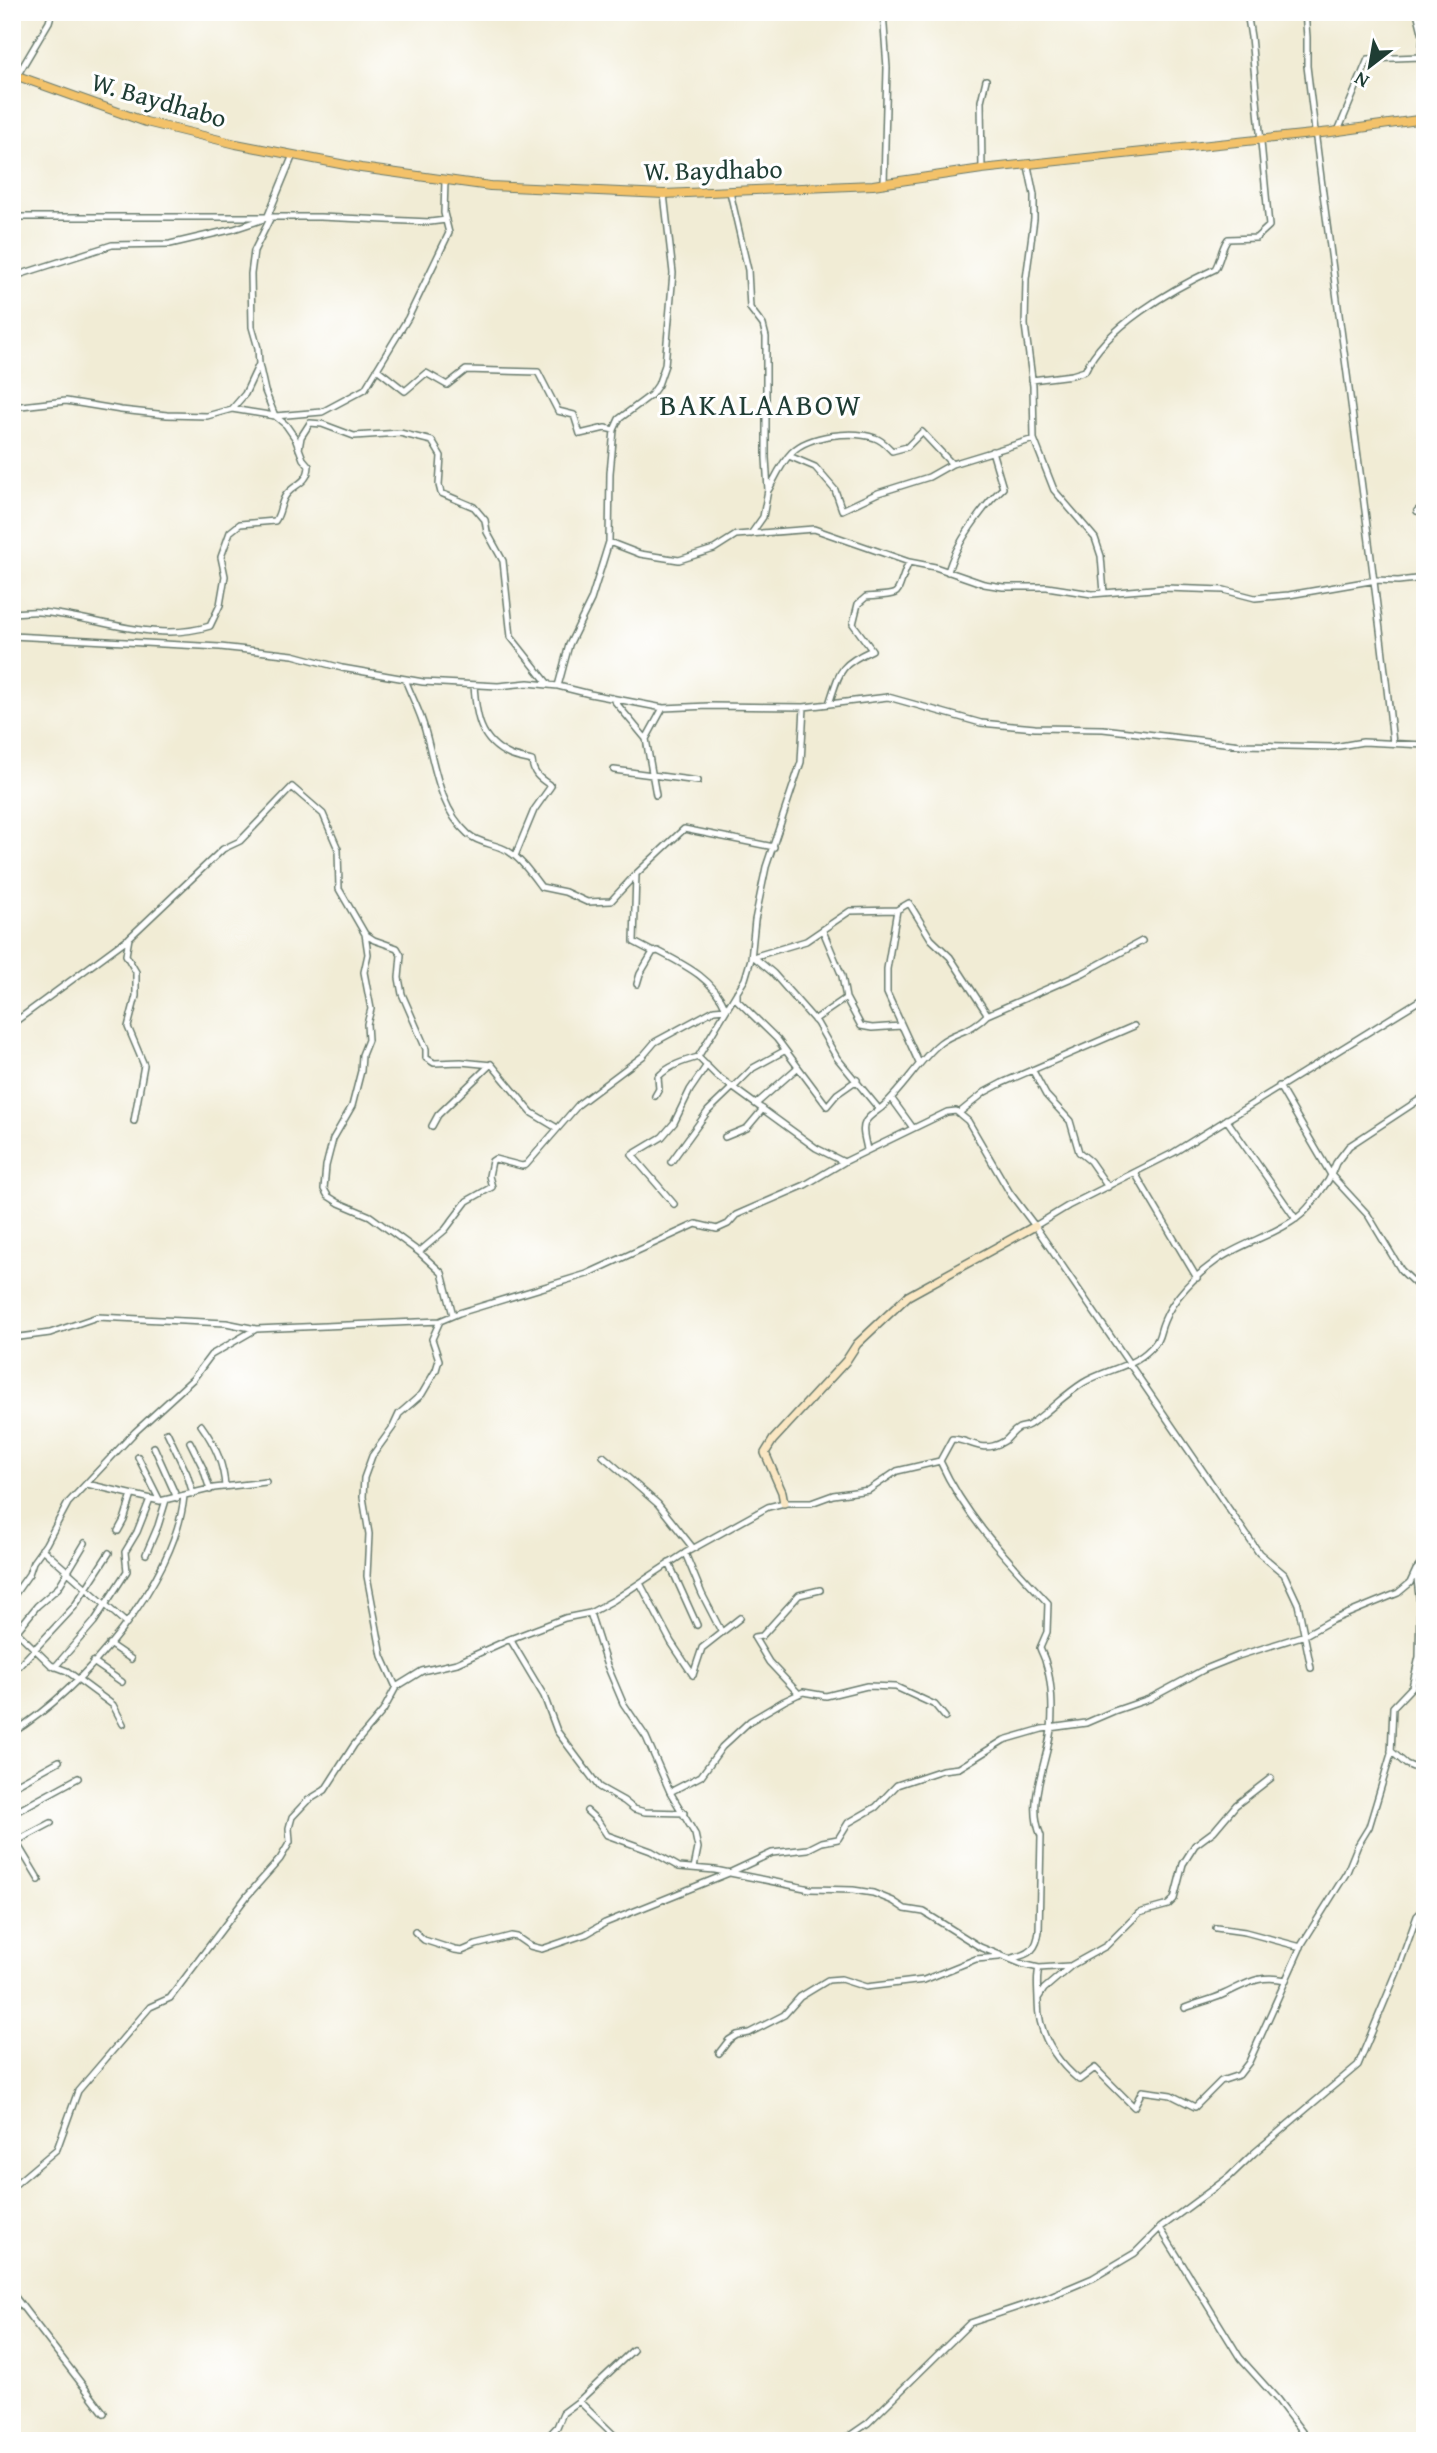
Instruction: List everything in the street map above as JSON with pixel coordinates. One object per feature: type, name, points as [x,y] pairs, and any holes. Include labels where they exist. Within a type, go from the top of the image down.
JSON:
[{"type":"main road","name":"W. Baydhabo","points":[[15,75],[146,122],[236,144],[361,169],[490,186],[664,194],[884,183],[982,169],[1315,134],[1425,119]]},
{"type":"street","points":[[15,75],[49,22],[51,12]]},
{"type":"street","points":[[883,12],[887,68],[884,183]]},
{"type":"street","points":[[1032,380],[1085,371],[1093,354],[1149,306],[1215,269],[1228,239],[1256,238],[1269,226],[1247,12]]},
{"type":"street","points":[[1305,12],[1307,66],[1315,134],[1344,341],[1357,462],[1376,580],[1393,743]]},
{"type":"street","points":[[1417,12],[1424,36],[1422,57],[1425,93]]},
{"type":"street","points":[[1338,131],[1368,58],[1422,57]]},
{"type":"street","points":[[982,169],[981,101],[986,80]]},
{"type":"street","points":[[12,613],[39,612],[133,630],[198,630],[210,626],[220,605],[225,576],[221,557],[229,532],[240,524],[275,521],[280,515],[284,497],[302,483],[309,473],[309,466],[299,451],[295,438],[275,416],[265,391],[252,327],[251,274],[254,251],[293,155]]},
{"type":"street","points":[[1028,166],[1034,195],[1034,219],[1026,279],[1025,325],[1032,380],[1034,439],[1054,490],[1095,538],[1101,556],[1104,593]]},
{"type":"street","points":[[299,451],[301,437],[310,423],[322,412],[365,389],[408,318],[449,233],[445,181]]},
{"type":"street","points":[[730,192],[748,270],[750,308],[763,325],[766,337],[768,490],[763,517],[751,534]]},
{"type":"street","points":[[558,686],[569,645],[591,600],[609,542],[614,430],[619,419],[650,395],[658,385],[665,365],[673,273],[664,194]]},
{"type":"street","points":[[12,217],[320,217],[430,222],[446,220]]},
{"type":"street","points":[[12,277],[112,245],[170,244],[234,229],[269,217]]},
{"type":"street","points":[[232,410],[245,394],[258,364]]},
{"type":"street","points":[[377,369],[405,391],[426,373],[447,385],[466,370],[538,372],[558,411],[574,415],[580,434],[605,428],[614,430]]},
{"type":"street","points":[[12,407],[66,401],[121,411],[167,415],[208,416],[232,410],[275,416],[322,412]]},
{"type":"street","points":[[310,423],[322,424],[354,436],[400,433],[432,441],[441,456],[441,493],[474,507],[485,520],[487,532],[503,561],[511,637],[549,685]]},
{"type":"street","points":[[768,490],[789,456],[803,444],[836,433],[876,438],[892,451],[907,447],[922,432],[952,464]]},
{"type":"street","points":[[789,456],[815,467],[835,490],[842,510],[878,493],[929,477],[952,464],[1034,439]]},
{"type":"street","points":[[948,572],[951,561],[978,517],[1003,488],[992,451]]},
{"type":"street","points":[[1417,511],[1425,504]]},
{"type":"street","points":[[609,542],[640,554],[679,560],[714,549],[736,535],[814,529],[909,562],[993,585],[1047,587],[1068,592],[1104,593],[1165,588],[1224,590],[1255,598],[1376,580],[1425,578]]},
{"type":"street","points":[[829,704],[838,674],[852,659],[872,650],[853,624],[858,604],[866,597],[892,596],[898,593],[909,562]]},
{"type":"street","points":[[12,636],[232,648],[293,655],[342,668],[405,679],[474,685],[527,683],[558,686],[663,708],[804,707],[888,697],[981,723],[1035,728],[1103,729],[1241,745],[1334,747],[1363,742],[1425,745]]},
{"type":"street","points":[[405,679],[425,730],[429,754],[441,790],[455,818],[474,838],[507,850],[541,887],[565,892],[587,902],[611,901],[684,829],[774,847]]},
{"type":"street","points":[[474,685],[475,713],[489,742],[511,755],[532,761],[532,770],[537,777],[551,786],[534,810],[514,856]]},
{"type":"street","points":[[612,697],[646,739],[656,795]]},
{"type":"street","points":[[655,1096],[659,1089],[657,1077],[662,1072],[682,1061],[698,1057],[745,979],[753,957],[755,920],[766,867],[801,762],[804,707]]},
{"type":"street","points":[[646,739],[663,708]]},
{"type":"street","points":[[614,771],[698,781]]},
{"type":"street","points":[[12,1024],[129,938],[223,849],[240,841],[292,787],[323,814],[338,849],[339,889],[365,934],[368,954],[364,972],[371,1009],[367,1024],[368,1040],[362,1055],[352,1106],[333,1139],[326,1166],[324,1189],[339,1203],[370,1216],[419,1252],[442,1273],[453,1315]]},
{"type":"street","points":[[636,874],[634,942],[668,956],[710,983],[726,1009]]},
{"type":"street","points":[[753,957],[806,941],[850,911],[897,909],[909,903],[931,939],[950,957],[987,1015]]},
{"type":"street","points":[[897,909],[887,969],[887,993],[919,1063]]},
{"type":"street","points":[[823,931],[842,976],[846,998],[861,1026],[901,1026]]},
{"type":"street","points":[[365,934],[397,948],[401,955],[399,978],[402,994],[426,1049],[426,1058],[430,1062],[491,1064],[532,1113],[557,1129]]},
{"type":"street","points":[[129,938],[126,955],[136,972],[136,996],[128,1027],[144,1065],[134,1121]]},
{"type":"street","points":[[867,1150],[864,1123],[891,1098],[941,1041],[963,1032],[987,1015],[1083,974],[1142,941]]},
{"type":"street","points":[[637,984],[653,952]]},
{"type":"street","points":[[753,957],[821,1028],[837,1058],[879,1109]]},
{"type":"street","points":[[737,990],[737,1000],[777,1039],[827,1107],[837,1094],[857,1080]]},
{"type":"street","points":[[784,1503],[765,1453],[773,1440],[846,1361],[856,1344],[908,1296],[1068,1206],[1173,1153],[1425,997]]},
{"type":"street","points":[[814,1020],[846,998]]},
{"type":"street","points":[[419,1252],[445,1230],[467,1201],[492,1188],[489,1176],[492,1161],[495,1159],[526,1165],[579,1104],[643,1056],[661,1037],[714,1010],[726,1009]]},
{"type":"street","points":[[12,1338],[50,1333],[97,1317],[226,1323],[257,1329],[440,1321],[587,1274],[696,1224],[717,1229],[728,1224],[736,1215],[804,1185],[867,1150],[947,1112],[959,1112],[985,1092],[1134,1026]]},
{"type":"street","points":[[671,1162],[708,1111],[753,1068],[784,1051]]},
{"type":"street","points":[[698,1057],[816,1148],[844,1162]]},
{"type":"street","points":[[432,1126],[438,1115],[491,1064]]},
{"type":"street","points":[[674,1204],[632,1155],[662,1137],[668,1130],[707,1066]]},
{"type":"street","points":[[756,1104],[797,1068]]},
{"type":"street","points":[[1032,1071],[1046,1095],[1070,1121],[1079,1152],[1090,1161],[1108,1187]]},
{"type":"street","points":[[1279,1086],[1331,1175],[1368,1215],[1401,1270],[1425,1293]]},
{"type":"street","points":[[12,2187],[58,2149],[78,2091],[132,2025],[150,2007],[170,1998],[228,1921],[280,1859],[290,1842],[289,1828],[292,1817],[307,1801],[325,1790],[354,1745],[383,1711],[396,1687],[422,1671],[457,1663],[565,1618],[590,1613],[693,1548],[768,1507],[784,1503],[811,1503],[833,1495],[869,1490],[897,1471],[940,1461],[952,1439],[962,1439],[985,1448],[1009,1440],[1018,1429],[1027,1426],[1086,1381],[1147,1352],[1161,1337],[1164,1321],[1181,1294],[1196,1278],[1239,1247],[1296,1219],[1307,1209],[1349,1146],[1425,1096]]},
{"type":"street","points":[[891,1098],[913,1128]]},
{"type":"street","points":[[725,1138],[747,1128],[763,1109]]},
{"type":"street","points":[[959,1112],[979,1137],[1010,1193],[1259,1553],[1284,1573],[1298,1604],[1311,1668]]},
{"type":"street","points":[[1226,1119],[1296,1219]]},
{"type":"street","points":[[1135,1173],[1196,1278]]},
{"type":"street","points":[[396,1687],[382,1656],[367,1576],[369,1534],[363,1497],[364,1478],[372,1456],[399,1414],[422,1394],[436,1370],[439,1360],[432,1339],[440,1321]]},
{"type":"street","points":[[12,1598],[29,1574],[33,1562],[68,1503],[193,1379],[211,1355],[257,1329]]},
{"type":"street","points":[[201,1425],[219,1461],[225,1487]]},
{"type":"street","points":[[167,1432],[187,1474],[193,1494]]},
{"type":"street","points":[[190,1442],[203,1468],[209,1490]]},
{"type":"street","points":[[154,1447],[177,1498]]},
{"type":"street","points":[[603,1456],[658,1504],[693,1548]]},
{"type":"street","points":[[138,1457],[163,1500],[158,1526],[146,1554]]},
{"type":"street","points":[[719,2053],[729,2040],[784,2015],[800,1997],[828,1980],[841,1979],[866,1987],[924,1980],[976,1959],[995,1956],[1010,1959],[1031,1952],[1038,1943],[1041,1913],[1041,1836],[1036,1825],[1036,1810],[1040,1770],[1051,1727],[1048,1670],[1040,1648],[1047,1632],[1048,1603],[984,1533],[951,1485],[940,1461]]},
{"type":"street","points":[[87,1484],[163,1500],[225,1487],[266,1482]]},
{"type":"street","points":[[118,1531],[132,1495]]},
{"type":"street","points":[[12,1733],[55,1703],[126,1623],[153,1584],[166,1557],[179,1522],[184,1496]]},
{"type":"street","points":[[55,1667],[94,1622],[127,1571],[125,1552],[137,1532],[150,1499]]},
{"type":"street","points":[[85,1544],[58,1588],[15,1629],[51,1665],[67,1671],[113,1705],[123,1724]]},
{"type":"street","points":[[42,1549],[126,1623]]},
{"type":"street","points":[[20,1665],[74,1607],[109,1553]]},
{"type":"street","points":[[685,1553],[721,1631]]},
{"type":"street","points":[[415,1932],[424,1940],[462,1951],[511,1936],[517,1937],[530,1947],[542,1949],[586,1934],[605,1923],[772,1853],[808,1849],[822,1842],[838,1839],[848,1824],[876,1807],[897,1785],[942,1770],[960,1768],[1004,1740],[1051,1727],[1086,1723],[1149,1699],[1215,1665],[1305,1635],[1330,1620],[1398,1593],[1410,1583],[1425,1559]]},
{"type":"street","points":[[669,1563],[697,1625]]},
{"type":"street","points":[[1039,1968],[1037,2014],[1051,2051],[1079,2080],[1096,2068],[1135,2107],[1142,2091],[1171,2095],[1195,2107],[1221,2081],[1239,2075],[1249,2062],[1301,1947],[1347,1872],[1358,1845],[1370,1827],[1391,1751],[1393,1707],[1412,1687],[1419,1657],[1420,1605],[1416,1570]]},
{"type":"street","points":[[640,1583],[671,1642],[693,1675],[702,1648],[740,1618]]},
{"type":"street","points":[[799,1694],[769,1662],[754,1637],[762,1636],[799,1595],[820,1590]]},
{"type":"street","points":[[590,1613],[606,1663],[623,1703],[646,1737],[670,1792],[695,1834],[698,1848],[694,1868]]},
{"type":"street","points":[[510,1639],[544,1696],[557,1731],[599,1787],[634,1809],[645,1812],[684,1813]]},
{"type":"street","points":[[109,1644],[131,1658]]},
{"type":"street","points":[[93,1662],[122,1682]]},
{"type":"street","points":[[670,1792],[701,1776],[722,1748],[750,1721],[803,1692],[826,1696],[867,1686],[896,1687],[935,1705],[945,1717]]},
{"type":"street","points":[[1391,1751],[1406,1764],[1425,1772]]},
{"type":"street","points":[[12,1787],[59,1761]]},
{"type":"street","points":[[12,1814],[78,1778]]},
{"type":"street","points":[[587,1811],[611,1837],[651,1851],[679,1867],[729,1873],[810,1889],[873,1893],[905,1909],[924,1912],[979,1947],[1039,1968],[1063,1968],[1106,1946],[1139,1913],[1168,1905],[1174,1899],[1183,1864],[1195,1844],[1214,1831],[1236,1805],[1271,1778]]},
{"type":"street","points":[[17,1841],[51,1823]]},
{"type":"street","points":[[12,1835],[39,1880]]},
{"type":"street","points":[[12,1895],[18,1904]]},
{"type":"street","points":[[842,2441],[868,2423],[970,2323],[1048,2297],[1093,2278],[1135,2253],[1160,2228],[1229,2177],[1358,2065],[1417,1916],[1425,1908]]},
{"type":"street","points":[[1216,1928],[1245,1932],[1301,1947]]},
{"type":"street","points":[[1038,2000],[1044,1989],[1072,1965]]},
{"type":"street","points":[[1185,2008],[1259,1979],[1271,1977],[1286,1980]]},
{"type":"street","points":[[1160,2228],[1240,2358],[1277,2399],[1309,2441]]},
{"type":"street","points":[[12,2293],[104,2413]]},
{"type":"street","points":[[544,2441],[557,2427],[563,2413],[633,2350]]},
{"type":"street","points":[[579,2401],[620,2441]]},
{"type":"district","name":"BAKALAABOW","points":[[761,405]]}]
